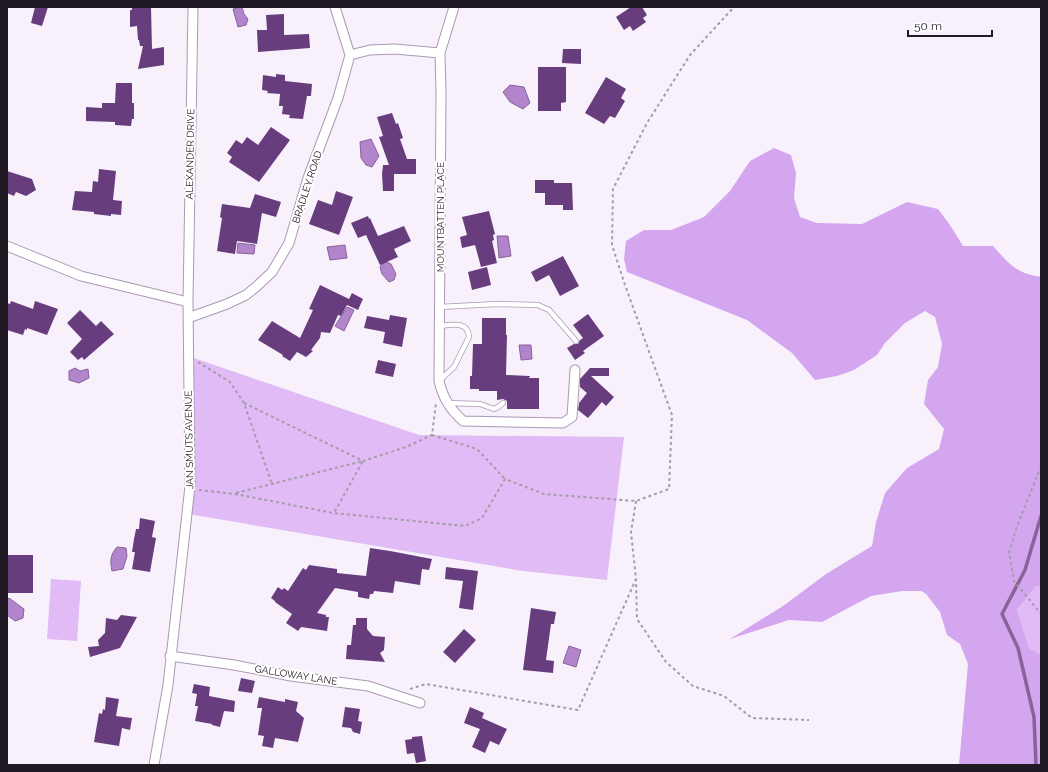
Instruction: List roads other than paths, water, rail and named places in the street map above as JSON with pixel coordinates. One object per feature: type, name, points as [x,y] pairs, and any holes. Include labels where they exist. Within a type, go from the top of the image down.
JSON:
[{"type":"street","name":"ALEXANDER DRIVE","points":[[188,302],[193,7]]},
{"type":"street","points":[[335,7],[350,55],[370,50],[395,49],[440,53]]},
{"type":"street","name":"MOUNTBATTEN PLACE","points":[[454,7],[440,53],[439,381],[443,395],[455,414],[463,421],[564,423],[572,417],[575,370]]},
{"type":"street","name":"BRADLEY ROAD","points":[[188,318],[227,304],[246,294],[266,279],[280,261],[289,243],[308,178],[338,98],[350,55]]},
{"type":"street","points":[[7,246],[81,276],[188,302]]},
{"type":"street","name":"JAN SMUTS AVENUE","points":[[154,765],[168,685],[170,656],[190,490],[188,302]]},
{"type":"street","name":"GALLOWAY LANE","points":[[170,656],[234,665],[291,676],[368,686],[420,703]]},
{"type":"lane","points":[[439,306],[497,304],[538,305],[549,310],[576,340]]},
{"type":"lane","points":[[439,326],[460,324],[465,326],[469,336],[454,367],[439,381]]},
{"type":"lane","points":[[447,403],[480,404],[494,409],[503,403]]},
{"type":"waterway","points":[[1036,765],[1034,717],[1018,648],[1002,614],[1025,570],[1041,516]]}]
